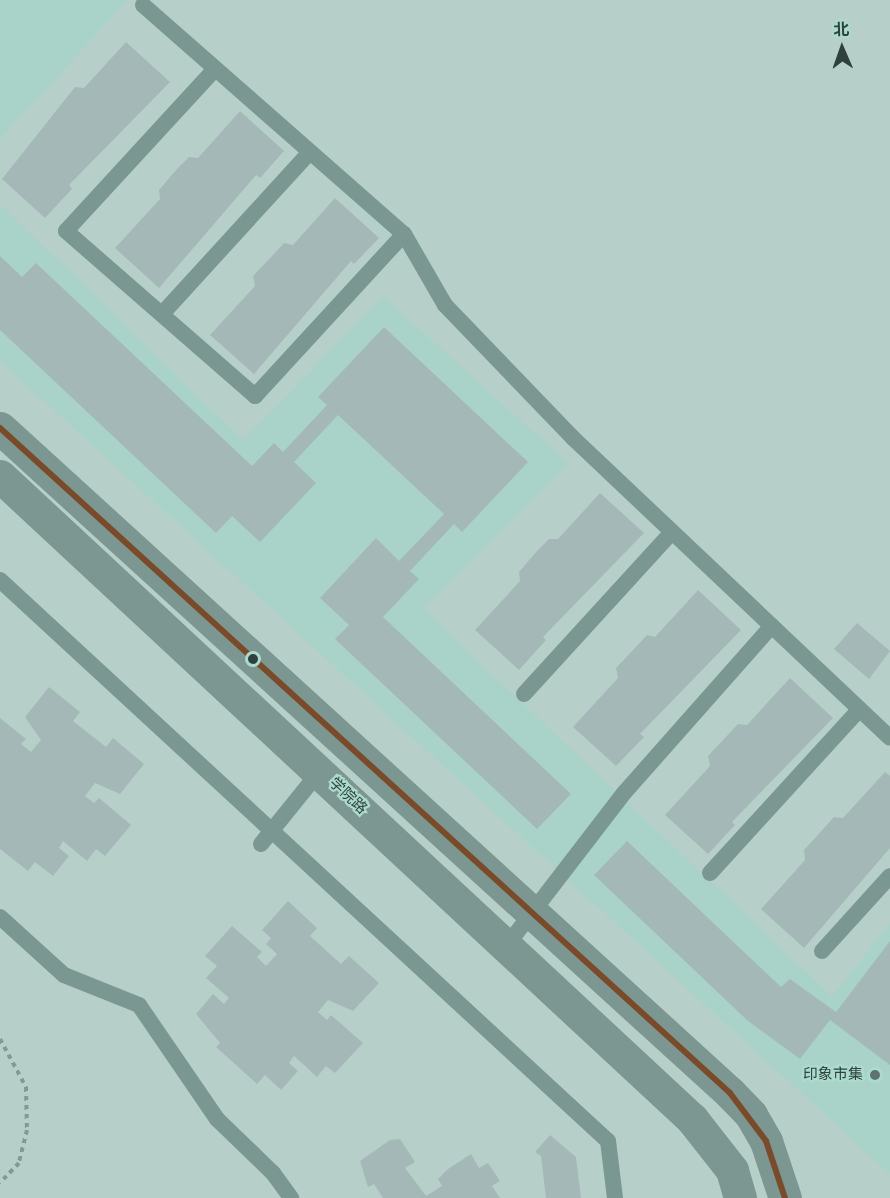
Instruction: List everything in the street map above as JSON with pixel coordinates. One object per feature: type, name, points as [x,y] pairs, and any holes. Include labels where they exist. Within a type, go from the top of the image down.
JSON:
[{"type":"street","points":[[0,428],[531,916],[752,1115],[779,1169],[785,1198]]},
{"type":"street","name":"学院路","points":[[0,476],[508,944],[692,1119],[732,1170],[740,1198]]},
{"type":"lane","points":[[143,5],[404,234],[445,304],[672,532],[890,738]]},
{"type":"lane","points":[[215,69],[66,231],[255,396],[404,234]]},
{"type":"lane","points":[[162,314],[310,152]]},
{"type":"lane","points":[[524,694],[672,532]]},
{"type":"lane","points":[[0,580],[266,839],[608,1140],[615,1198]]},
{"type":"lane","points":[[508,944],[624,793],[772,626]]},
{"type":"lane","points":[[710,873],[860,710]]},
{"type":"lane","points":[[266,839],[320,771]]},
{"type":"lane","points":[[822,951],[890,876]]},
{"type":"lane","points":[[0,917],[64,975],[140,1005],[217,1119],[273,1173],[291,1198]]},
{"type":"path","points":[[0,1039],[26,1087],[27,1130],[19,1163],[0,1183]]},
{"type":"shaded area","points":[[0,0],[128,0],[0,139]]},
{"type":"shaded area","points":[[0,204],[243,440],[384,297],[568,463],[422,608],[832,996],[890,924],[890,1174],[0,361]]},
{"type":"building","points":[[126,42],[170,82],[69,185],[72,189],[45,218],[2,179],[75,87],[84,88]]},
{"type":"building","points":[[240,111],[284,151],[260,178],[256,175],[159,288],[115,248],[160,199],[159,190],[177,169],[189,157],[198,158]]},
{"type":"building","points":[[335,198],[379,238],[354,264],[351,261],[254,374],[210,335],[255,286],[253,276],[284,243],[293,245]]},
{"type":"building","points":[[0,256],[22,277],[36,263],[252,466],[274,443],[283,452],[327,405],[318,397],[384,327],[528,462],[462,532],[454,524],[410,571],[419,579],[383,617],[571,794],[537,829],[335,639],[349,625],[320,598],[376,538],[399,561],[444,514],[338,415],[294,462],[316,483],[260,542],[232,516],[216,533],[0,330]]},
{"type":"building","points":[[600,493],[644,533],[543,637],[546,640],[519,670],[475,630],[520,581],[519,572],[537,551],[549,539],[558,539]]},
{"type":"building","points":[[698,590],[741,630],[640,734],[644,737],[616,766],[573,727],[618,678],[616,668],[647,635],[655,637]]},
{"type":"building","points":[[857,623],[890,651],[869,679],[834,649]]},
{"type":"building","points":[[790,678],[833,718],[732,822],[735,825],[708,854],[665,815],[710,766],[708,756],[738,724],[747,725]]},
{"type":"building","points":[[49,687],[80,712],[73,721],[106,747],[113,738],[144,764],[120,794],[95,783],[85,796],[94,803],[99,798],[131,825],[105,856],[96,849],[87,861],[63,841],[59,848],[69,856],[53,876],[35,862],[28,871],[0,849],[0,718],[26,739],[21,744],[31,752],[41,740],[25,717]]},
{"type":"building","points":[[885,772],[890,776],[890,848],[804,948],[761,909],[805,860],[804,850],[834,817],[843,818]]},
{"type":"building","points":[[627,841],[781,987],[790,979],[836,1012],[890,941],[890,1065],[830,1020],[800,1059],[748,1021],[594,875]]},
{"type":"building","points":[[288,901],[317,928],[310,936],[341,964],[349,956],[379,983],[353,1011],[328,1000],[318,1012],[327,1020],[331,1015],[363,1043],[335,1073],[326,1066],[317,1077],[294,1056],[289,1063],[298,1071],[281,1090],[265,1075],[257,1084],[216,1047],[220,1043],[196,1014],[213,994],[224,1004],[229,998],[206,978],[217,966],[205,956],[232,926],[262,952],[257,957],[266,966],[277,954],[266,944],[271,938],[262,930]]},
{"type":"building","points":[[550,1135],[576,1157],[581,1198],[546,1198],[541,1156],[535,1152]]},
{"type":"building","points":[[400,1139],[415,1162],[405,1168],[426,1196],[442,1186],[438,1179],[448,1169],[471,1154],[479,1168],[488,1163],[500,1181],[492,1186],[500,1198],[383,1198],[374,1184],[368,1187],[360,1161],[390,1140]]},
{"type":"transit line","points":[[0,428],[730,1093],[766,1141],[785,1198]]},
{"type":"place","name":"印象市集","points":[[875,1075]]}]
